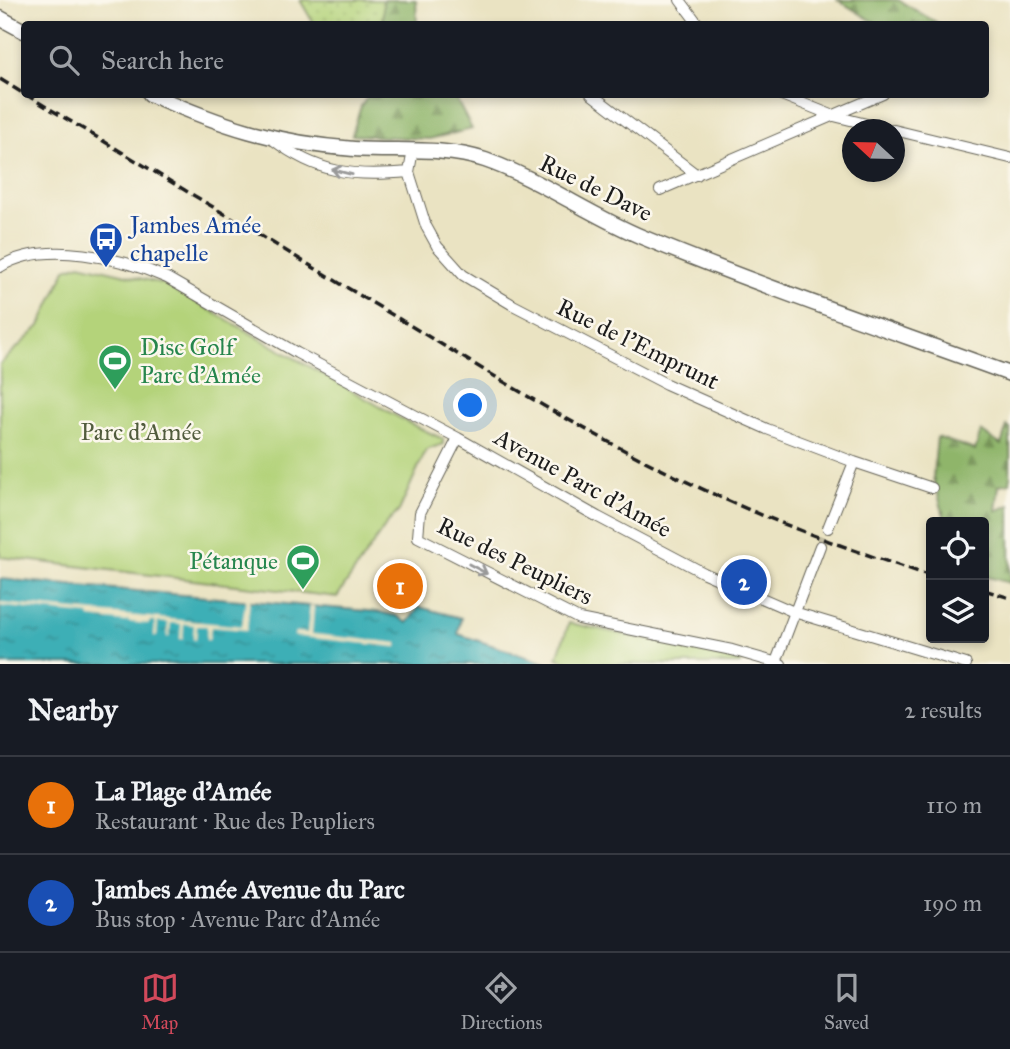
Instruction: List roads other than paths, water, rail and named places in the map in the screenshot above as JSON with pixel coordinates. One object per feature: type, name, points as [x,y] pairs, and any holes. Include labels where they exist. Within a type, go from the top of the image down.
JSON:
[{"type":"main road","points":[[0,18],[21,29]]},
{"type":"main road","name":"Rue de Dave","points":[[159,98],[198,116],[271,138],[344,148],[459,154],[491,162],[640,236],[1010,374]]},
{"type":"street","points":[[680,0],[696,21]]},
{"type":"street","points":[[596,98],[697,175]]},
{"type":"street","points":[[789,98],[847,119]]},
{"type":"street","points":[[660,190],[874,98]]},
{"type":"street","points":[[905,133],[1010,158]]},
{"type":"street","points":[[271,138],[294,156],[348,174],[368,176],[409,172]]},
{"type":"street","name":"Rue de l'Emprunt","points":[[413,150],[409,172],[426,226],[443,253],[463,275],[513,305],[666,384],[767,429],[853,462],[932,488]]},
{"type":"street","name":"Avenue Parc d'Amée","points":[[1,264],[26,257],[70,253],[142,266],[692,567],[794,612],[966,664]]},
{"type":"street","name":"Rue des Peupliers","points":[[458,438],[420,513],[418,537],[579,619],[732,650],[779,663]]},
{"type":"street","points":[[828,527],[853,462]]},
{"type":"street","points":[[779,663],[794,612],[820,546]]},
{"type":"water","points":[[0,579],[379,612],[397,616],[407,623],[419,607],[461,618],[458,634],[548,664],[0,664]]},
{"type":"tunnel","points":[[820,546],[828,528]]},
{"type":"railway","points":[[0,79],[21,92]]},
{"type":"railway","points":[[32,98],[549,409],[622,449],[754,512],[926,574]]},
{"type":"railway","points":[[989,592],[1010,598]]},
{"type":"place","name":"Jambes Amée chapelle","points":[[106,269]]},
{"type":"place","name":"Disc Golf Parc d'Amée","points":[[115,391]]},
{"type":"place","name":"Jambes Amée Avenue du Parc","points":[[744,582]]},
{"type":"place","name":"La Plage d'Amée","points":[[400,586]]},
{"type":"place","name":"Pétanque","points":[[303,591]]},
{"type":"park label","name":"Parc d'Amée","points":[[141,432]]}]
